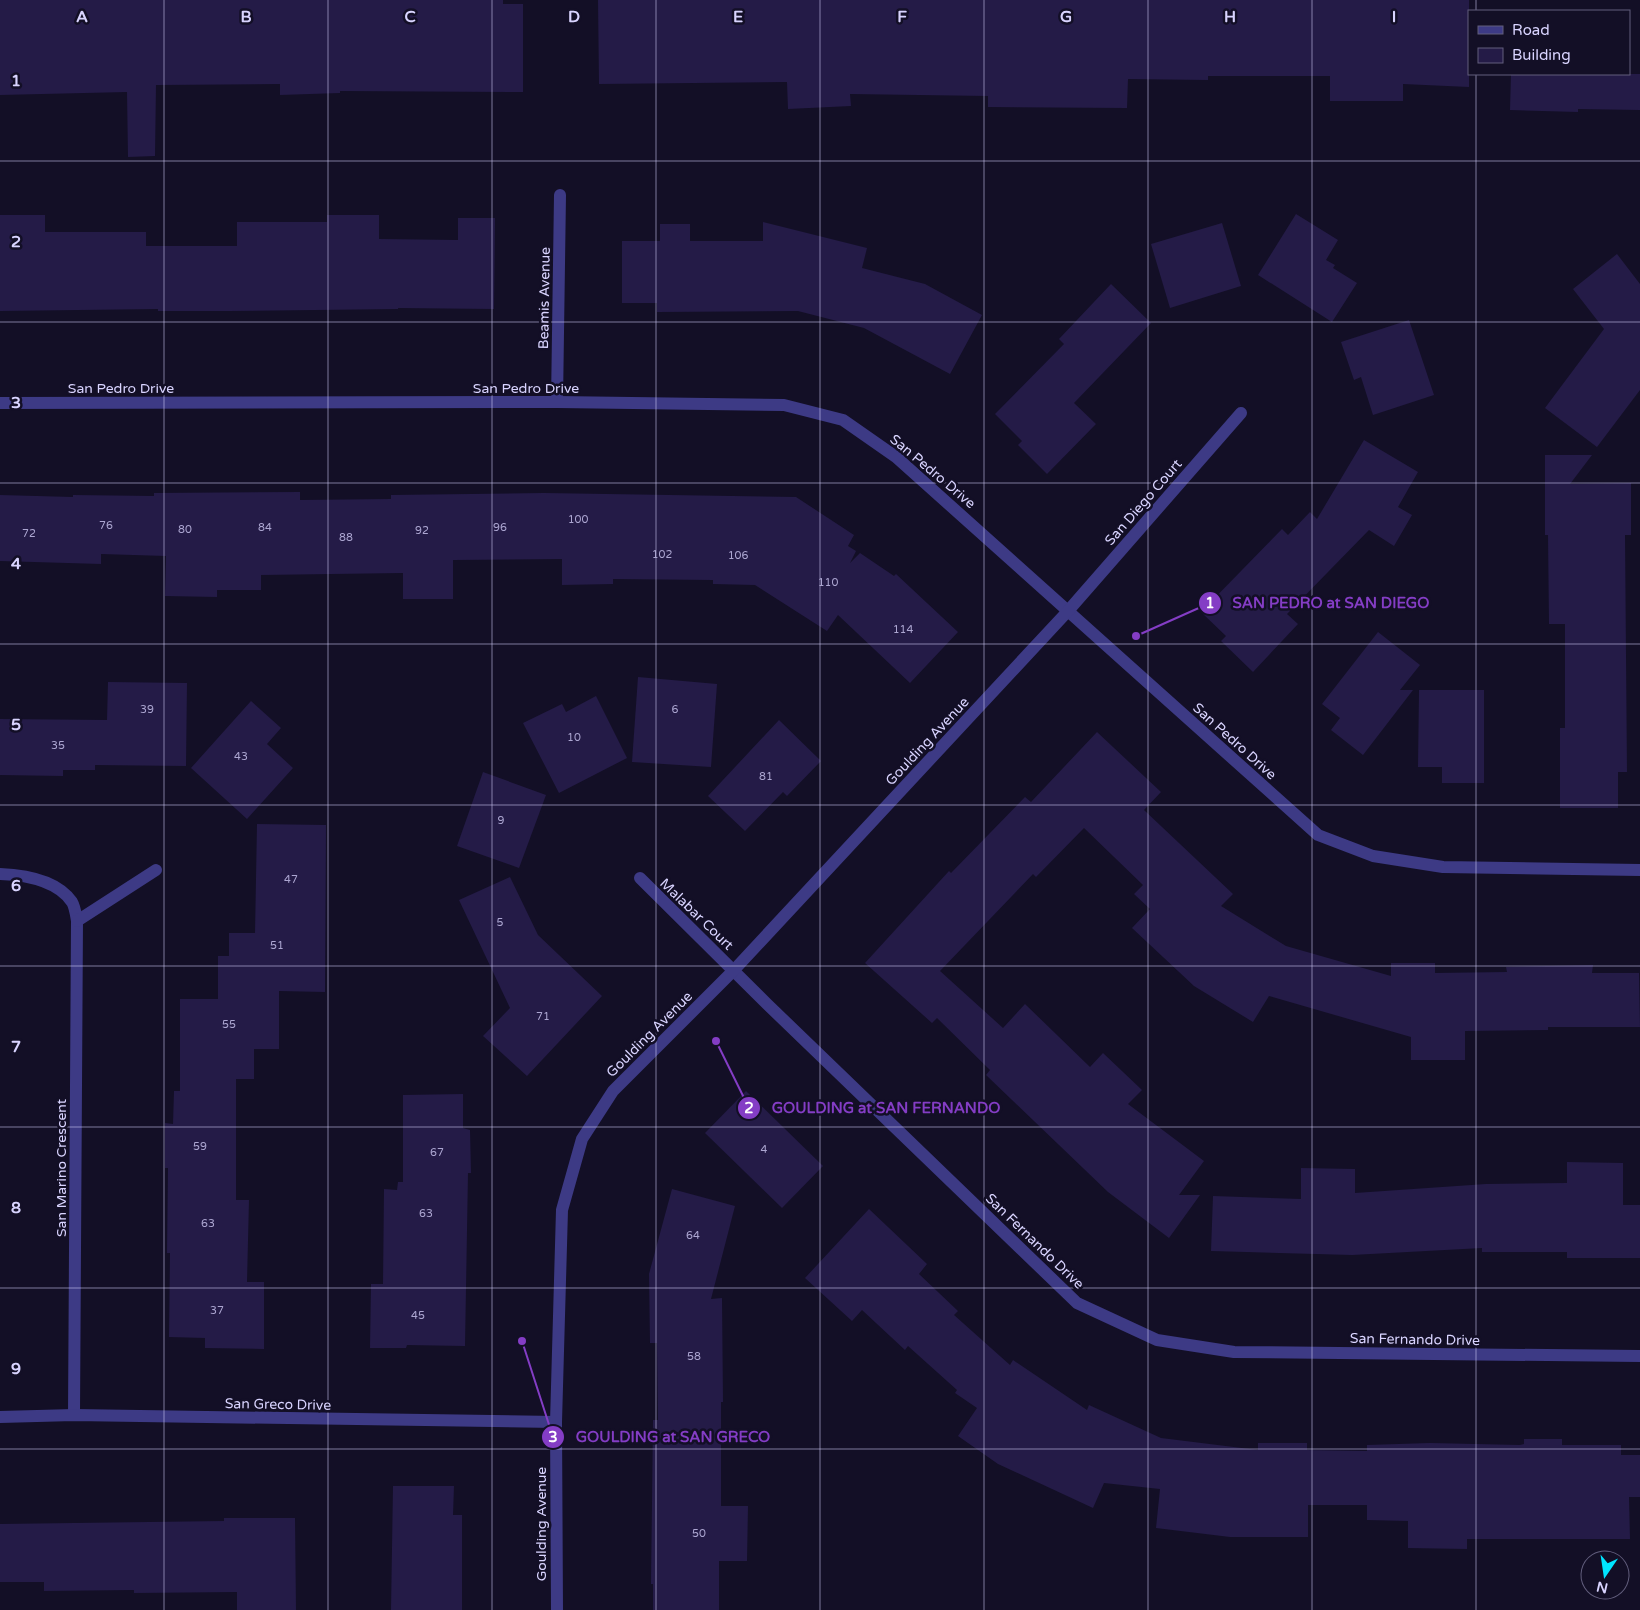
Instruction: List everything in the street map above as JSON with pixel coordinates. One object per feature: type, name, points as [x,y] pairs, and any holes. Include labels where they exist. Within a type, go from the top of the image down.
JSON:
[{"type":"street","name":"Beamis Avenue","points":[[557,402],[560,195]]},
{"type":"street","name":"San Pedro Drive","points":[[0,403],[557,402],[784,406],[842,420],[896,456],[1318,835],[1373,856],[1442,867],[1640,870]]},
{"type":"street","name":"San Diego Court","points":[[1068,610],[1241,413]]},
{"type":"street","name":"Goulding Avenue","points":[[557,1610],[556,1422],[562,1210],[582,1138],[614,1091],[734,970],[1068,610]]},
{"type":"street","points":[[77,921],[156,870]]},
{"type":"street","name":"San Marino Crescent","points":[[0,874],[16,875],[54,885],[73,903],[77,921],[74,1415]]},
{"type":"street","name":"Malabar Court","points":[[640,878],[734,970]]},
{"type":"street","name":"San Fernando Drive","points":[[734,970],[1077,1303],[1157,1340],[1234,1352],[1640,1356]]},
{"type":"street","name":"San Greco Drive","points":[[0,1417],[74,1415],[556,1422]]},
{"type":"building","points":[[0,0],[503,0],[503,4],[523,4],[523,92],[340,91],[340,93],[280,95],[280,84],[156,85],[155,156],[128,157],[127,92],[0,95]]},
{"type":"building","points":[[598,0],[1469,0],[1469,87],[1403,84],[1403,101],[1330,101],[1330,76],[1208,76],[1208,80],[1128,79],[1127,108],[988,107],[988,96],[850,94],[851,106],[788,109],[787,82],[599,84]]},
{"type":"building","points":[[1640,74],[1640,110],[1578,109],[1578,112],[1510,110],[1511,75]]},
{"type":"building","points":[[1296,214],[1338,240],[1326,260],[1335,265],[1333,268],[1357,283],[1332,322],[1258,275]]},
{"type":"building","points":[[0,215],[45,215],[45,232],[146,232],[146,246],[237,246],[237,222],[327,222],[327,215],[379,215],[379,239],[458,240],[458,218],[495,218],[494,309],[0,311]]},
{"type":"building","points":[[763,222],[867,248],[862,268],[925,284],[982,315],[950,374],[864,328],[798,311],[657,312],[657,303],[622,303],[622,241],[660,241],[660,224],[690,224],[690,241],[763,241]]},
{"type":"building","points":[[1222,223],[1241,286],[1170,308],[1151,244]]},
{"type":"building","points":[[1617,254],[1640,284],[1640,390],[1597,447],[1545,408],[1604,329],[1573,289]]},
{"type":"building","points":[[1111,284],[1151,323],[1074,403],[1096,424],[1047,474],[1018,445],[1022,441],[995,414],[1064,344],[1059,339]]},
{"type":"building","points":[[1409,320],[1434,395],[1373,415],[1361,377],[1354,380],[1341,342]]},
{"type":"building","points":[[1364,440],[1418,472],[1398,507],[1412,515],[1394,546],[1369,530],[1287,614],[1298,624],[1253,672],[1221,641],[1226,636],[1201,612],[1282,529],[1288,535],[1310,512],[1317,519]]},
{"type":"building","points":[[1545,455],[1592,455],[1570,484],[1631,483],[1631,535],[1625,535],[1627,772],[1618,772],[1618,808],[1560,808],[1560,728],[1565,728],[1565,624],[1549,624],[1548,535],[1545,535]]},
{"type":"building","points":[[300,492],[300,500],[391,499],[391,495],[544,493],[796,497],[854,535],[848,546],[856,551],[850,563],[860,553],[894,576],[896,574],[958,632],[910,683],[838,615],[827,631],[755,585],[713,584],[713,580],[613,579],[613,584],[562,585],[562,559],[453,560],[453,599],[403,599],[403,573],[261,575],[261,590],[217,590],[217,597],[165,596],[166,556],[101,554],[101,564],[0,561],[0,495],[73,497],[73,495],[154,496],[154,493]]},
{"type":"building","points":[[1378,632],[1420,665],[1400,690],[1413,690],[1363,755],[1331,730],[1340,718],[1322,704]]},
{"type":"building","points":[[638,677],[717,684],[711,767],[632,762]]},
{"type":"building","points":[[108,682],[187,683],[186,766],[95,765],[95,770],[63,770],[63,776],[0,775],[0,719],[107,720]]},
{"type":"building","points":[[1419,690],[1484,690],[1484,783],[1442,783],[1442,767],[1418,767]]},
{"type":"building","points":[[596,696],[627,758],[559,793],[523,723],[562,704],[566,712]]},
{"type":"building","points":[[251,701],[281,728],[267,744],[293,768],[247,819],[191,768]]},
{"type":"building","points":[[779,720],[821,761],[787,796],[783,792],[745,831],[708,796]]},
{"type":"building","points":[[1097,732],[1161,792],[1144,810],[1233,894],[1221,906],[1286,946],[1391,976],[1391,963],[1435,963],[1435,973],[1507,972],[1506,967],[1593,965],[1592,973],[1639,973],[1640,1027],[1548,1027],[1548,1030],[1465,1031],[1465,1060],[1411,1060],[1411,1037],[1269,996],[1253,1022],[1194,986],[1132,928],[1150,909],[1134,894],[1143,885],[1084,828],[1036,877],[1033,874],[940,971],[1003,1028],[1025,1004],[1090,1067],[1103,1053],[1142,1090],[1128,1104],[1204,1161],[1179,1195],[1200,1195],[1169,1238],[1108,1192],[986,1075],[990,1070],[937,1018],[932,1023],[865,963],[949,871],[951,873],[1025,797],[1031,802]]},
{"type":"building","points":[[483,772],[546,795],[519,868],[457,846]]},
{"type":"building","points":[[257,824],[326,825],[325,992],[279,991],[279,1049],[254,1049],[254,1079],[236,1079],[236,1200],[249,1200],[247,1282],[264,1282],[264,1349],[205,1348],[205,1338],[169,1337],[170,1253],[167,1253],[168,1168],[165,1168],[165,1123],[173,1124],[174,1091],[180,1091],[180,999],[218,999],[218,956],[229,956],[229,933],[255,933]]},
{"type":"building","points":[[510,877],[538,935],[602,996],[527,1076],[483,1036],[510,1008],[459,900]]},
{"type":"building","points":[[746,1091],[823,1166],[782,1208],[705,1133]]},
{"type":"building","points":[[463,1094],[463,1128],[470,1130],[471,1173],[468,1173],[465,1346],[407,1345],[406,1348],[370,1348],[371,1284],[383,1284],[384,1189],[397,1190],[398,1182],[403,1182],[403,1095]]},
{"type":"building","points":[[1567,1162],[1623,1163],[1623,1205],[1640,1205],[1640,1258],[1567,1258],[1567,1252],[1482,1252],[1482,1248],[1352,1255],[1211,1251],[1213,1196],[1301,1199],[1301,1168],[1355,1169],[1355,1193],[1486,1184],[1567,1183]]},
{"type":"building","points":[[672,1189],[735,1206],[711,1299],[722,1298],[721,1506],[748,1506],[747,1561],[719,1561],[719,1610],[653,1610],[653,1584],[651,1584],[653,1420],[658,1420],[657,1343],[650,1343],[649,1274]]},
{"type":"building","points":[[869,1209],[927,1264],[919,1274],[958,1311],[954,1315],[1010,1365],[1013,1360],[1087,1410],[1089,1405],[1161,1438],[1258,1450],[1258,1443],[1307,1443],[1307,1450],[1367,1451],[1367,1445],[1430,1443],[1520,1445],[1524,1444],[1524,1439],[1562,1439],[1562,1445],[1621,1445],[1621,1455],[1640,1455],[1640,1497],[1629,1497],[1630,1539],[1467,1539],[1467,1549],[1408,1548],[1408,1521],[1367,1520],[1367,1505],[1308,1505],[1308,1537],[1230,1537],[1156,1528],[1160,1489],[1104,1483],[1093,1508],[998,1464],[958,1436],[977,1408],[955,1393],[957,1390],[908,1346],[905,1350],[862,1310],[852,1321],[805,1278]]},
{"type":"building","points":[[393,1486],[454,1486],[453,1515],[462,1515],[462,1610],[391,1610]]},
{"type":"building","points":[[224,1518],[295,1518],[296,1610],[237,1610],[237,1592],[134,1593],[134,1590],[44,1591],[44,1582],[0,1582],[0,1524],[224,1521]]},
{"type":"place","name":"SAN PEDRO at SAN DIEGO","points":[[1136,636]]},
{"type":"place","name":"GOULDING at SAN FERNANDO","points":[[716,1041]]},
{"type":"place","name":"GOULDING at SAN GRECO","points":[[522,1341]]}]
